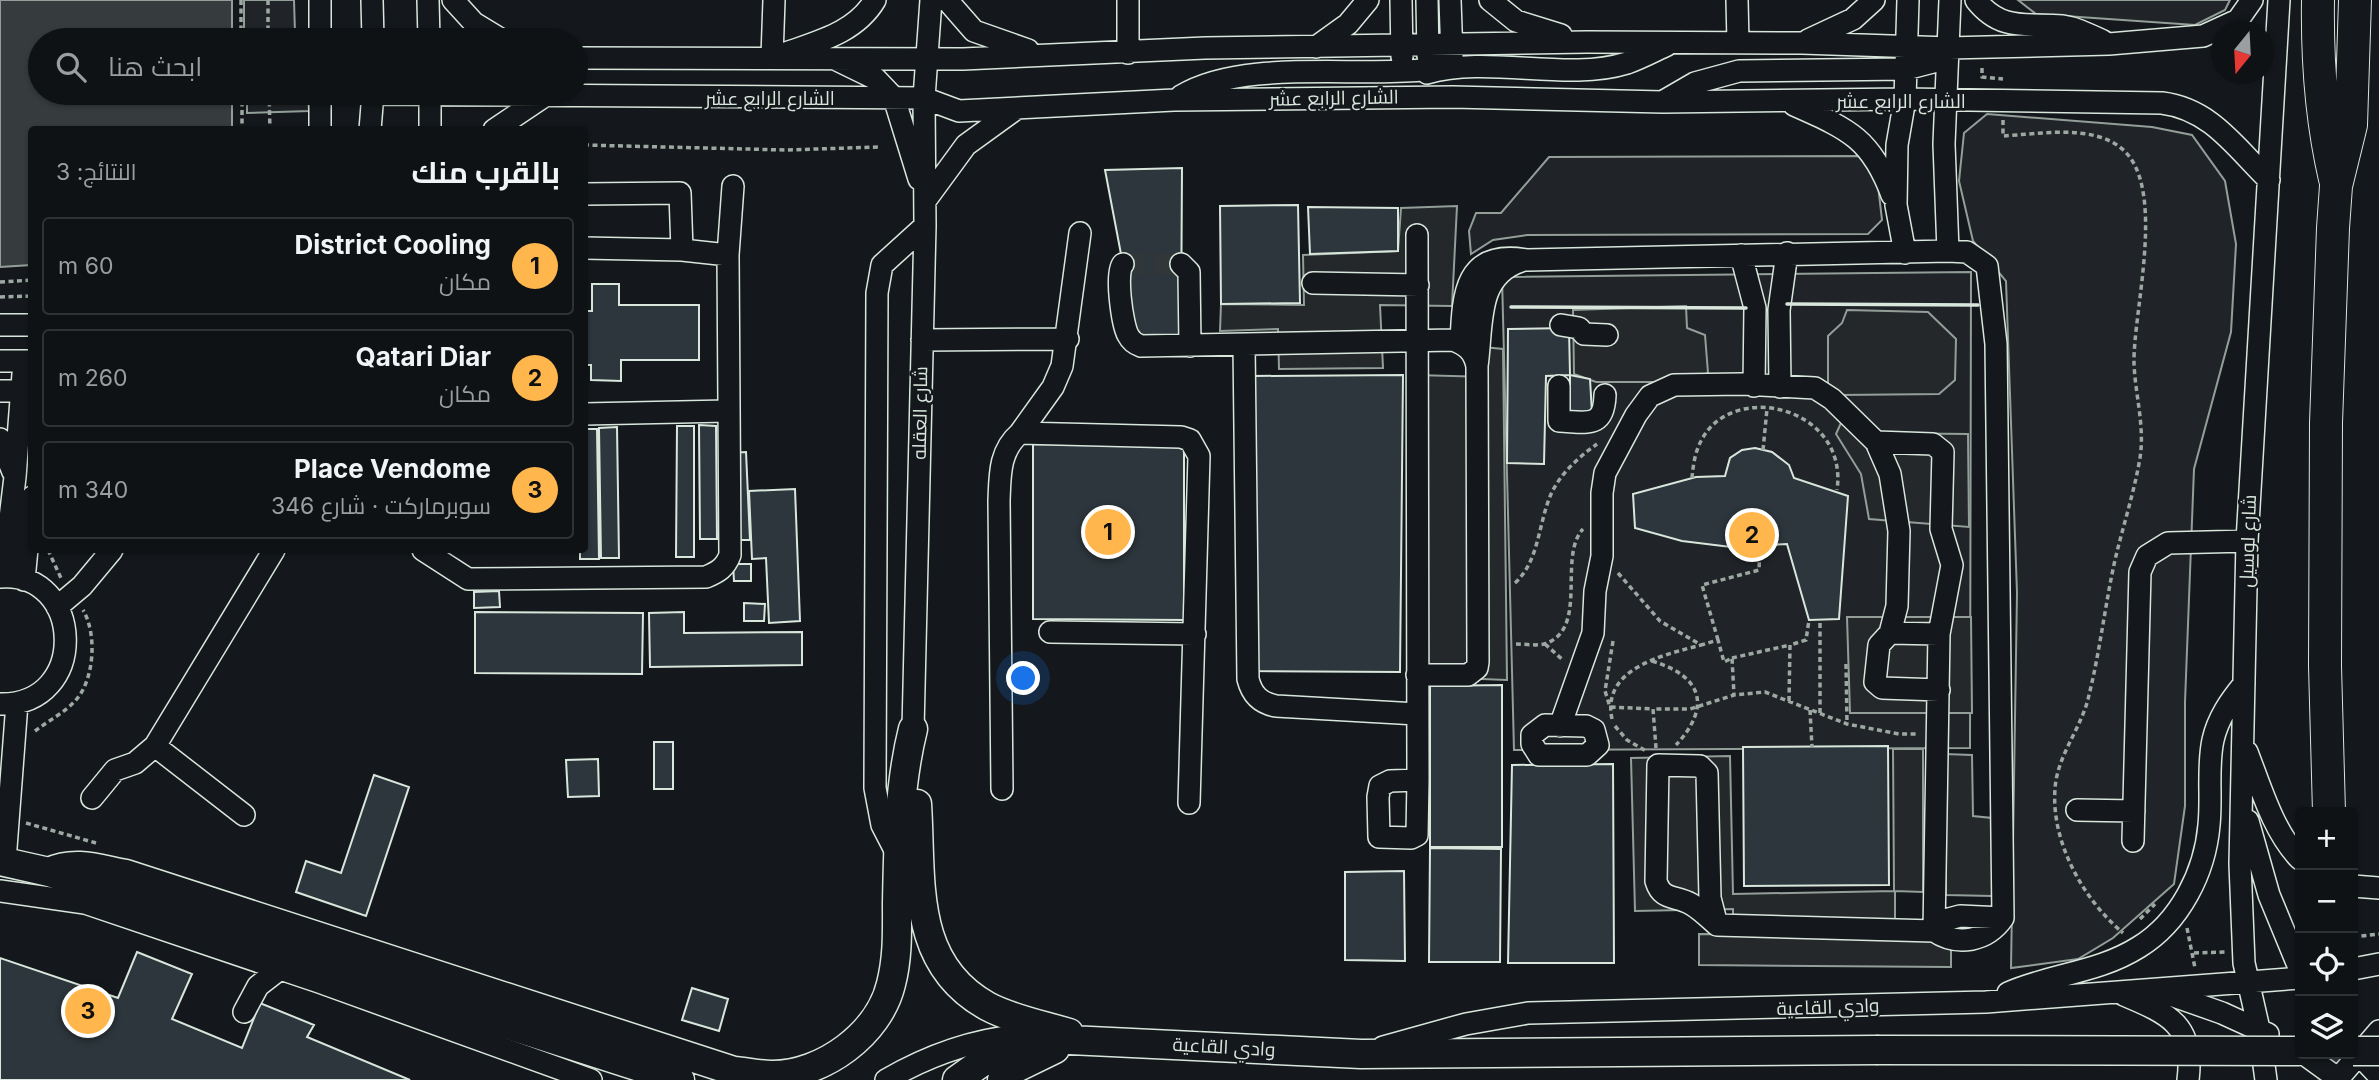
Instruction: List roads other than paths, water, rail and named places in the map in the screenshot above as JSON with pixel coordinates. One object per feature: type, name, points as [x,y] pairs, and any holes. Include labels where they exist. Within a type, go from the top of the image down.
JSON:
[{"type":"highway","points":[[2318,0],[2318,78],[2324,131],[2336,186]]},
{"type":"highway","points":[[2329,807],[2325,666],[2326,423],[2336,186],[2351,125],[2355,0]]},
{"type":"main road","points":[[49,872],[63,866],[82,865],[150,881],[734,1071],[773,1075],[814,1067],[846,1049],[873,1021],[891,986],[898,947],[899,857],[905,772],[913,729]]},
{"type":"main road","points":[[913,729],[925,918],[935,955],[957,986],[989,1007],[1088,1039]]},
{"type":"main road","points":[[2,861],[49,872],[87,894],[177,924],[353,975],[680,1080]]},
{"type":"main road","points":[[957,1080],[978,1062],[1012,1046],[1049,1039],[1088,1039]]},
{"type":"main road","points":[[1002,1080],[1037,1056],[1088,1039]]},
{"type":"main road","points":[[1031,1080],[1035,1070],[1045,1062],[1088,1039]]},
{"type":"main road","name":"وادي القاعية","points":[[1088,1039],[1361,1054],[1877,1050],[2295,1052]]},
{"type":"street","points":[[320,0],[320,28]]},
{"type":"street","points":[[372,0],[373,28]]},
{"type":"street","points":[[428,0],[429,28]]},
{"type":"street","points":[[453,0],[482,28]]},
{"type":"street","points":[[774,0],[772,57],[852,27],[867,13],[875,0]]},
{"type":"street","name":"شارع العقله","points":[[913,729],[925,226],[924,98],[930,0]]},
{"type":"street","points":[[947,0],[963,22],[974,31],[1016,47],[1061,57]]},
{"type":"street","points":[[1128,53],[1129,0]]},
{"type":"street","points":[[1316,47],[1348,24],[1368,0]]},
{"type":"street","points":[[1401,0],[1402,98]]},
{"type":"street","points":[[1427,0],[1430,70],[1438,85],[1453,97]]},
{"type":"street","points":[[1450,0],[1453,97]]},
{"type":"street","points":[[1490,0],[1516,21],[1587,42]]},
{"type":"street","points":[[1737,0],[1738,42]]},
{"type":"street","points":[[1802,43],[1853,19],[1874,0]]},
{"type":"street","points":[[1896,205],[1897,145],[1905,99],[1908,0]]},
{"type":"street","points":[[1948,251],[1944,144],[1948,101],[1950,0]]},
{"type":"street","points":[[1976,0],[1990,13],[2016,26],[2073,28],[2109,44]]},
{"type":"street","name":"الشارع الرابع عشر","points":[[588,58],[1061,57],[1402,44],[1587,42],[1802,43],[1949,48],[2109,44],[2203,36],[2238,20],[2252,0]]},
{"type":"street","name":"شارع لوسيل","points":[[2266,1080],[2240,920],[2247,541],[2279,0]]},
{"type":"street","points":[[787,98],[854,86],[876,79],[902,57],[928,29]]},
{"type":"street","points":[[1174,100],[1207,84],[1241,76],[1596,68],[1626,63],[1673,42]]},
{"type":"street","points":[[1402,98],[1413,79],[1447,56],[1451,45]]},
{"type":"street","points":[[1663,102],[1695,83],[1739,71],[1906,69],[1933,62],[1949,48]]},
{"type":"street","points":[[835,59],[876,79],[894,98],[925,201]]},
{"type":"street","name":"الشارع الرابع عشر","points":[[588,96],[924,98],[959,111],[1174,100],[1453,97],[1663,102],[1905,99],[2177,105],[2203,116],[2213,124],[2269,180]]},
{"type":"street","points":[[1786,101],[1831,121],[1867,146],[1882,169],[1896,205],[1905,253]]},
{"type":"street","points":[[320,105],[320,126]]},
{"type":"street","points":[[370,126],[372,105]]},
{"type":"street","points":[[430,105],[430,126]]},
{"type":"street","points":[[500,126],[531,105]]},
{"type":"street","points":[[925,201],[966,145],[1015,110]]},
{"type":"street","points":[[428,553],[468,579],[706,577],[721,570],[730,555],[728,255],[733,186]]},
{"type":"street","points":[[588,194],[680,193],[682,250]]},
{"type":"street","points":[[899,857],[882,825],[875,788],[877,293],[882,265],[925,226]]},
{"type":"street","points":[[1002,789],[999,501],[1001,460],[1009,442],[1020,433],[1053,387],[1062,366],[1068,339],[1080,233]]},
{"type":"street","points":[[1417,235],[1418,780]]},
{"type":"street","points":[[588,248],[682,250],[728,255]]},
{"type":"street","points":[[1418,674],[1468,675],[1477,668],[1478,662],[1477,366],[1467,285],[1478,268],[1493,260],[1510,257],[1527,260],[1948,251],[1967,252],[1987,266],[1996,344],[2003,918],[1988,934],[1976,938],[1949,939],[1934,927],[1717,925],[1690,904],[1664,896],[1659,890],[1656,881],[1658,765],[1700,766],[1707,773],[1710,898],[1717,925]]},
{"type":"street","points":[[1767,386],[1787,253]]},
{"type":"street","points":[[1741,255],[1755,308],[1767,386]]},
{"type":"street","points":[[1123,264],[1118,274],[1125,327],[1131,340],[1147,347],[1416,341],[1461,343],[1475,356],[1477,366]]},
{"type":"street","points":[[1181,264],[1189,272],[1190,346]]},
{"type":"street","points":[[1313,283],[1418,285]]},
{"type":"street","points":[[1461,343],[1472,314]]},
{"type":"street","points":[[0,325],[28,325]]},
{"type":"street","points":[[1561,325],[1579,328],[1584,334],[1607,335]]},
{"type":"street","points":[[922,340],[1068,339]]},
{"type":"street","points":[[1244,345],[1250,689],[1266,704],[1276,706],[1418,715]]},
{"type":"street","points":[[0,361],[28,361],[27,391],[15,477],[9,578]]},
{"type":"street","points":[[1560,726],[1593,633],[1595,591],[1602,556],[1605,473],[1623,438],[1650,396],[1674,385],[1815,388],[1832,399],[1876,442],[1890,474],[1899,531],[1897,606],[1889,633],[1879,645],[1875,682],[1878,687],[1939,690]]},
{"type":"street","points":[[1559,386],[1559,421],[1590,422],[1599,419],[1605,411],[1605,394]]},
{"type":"street","points":[[0,391],[27,391]]},
{"type":"street","points":[[588,414],[727,411]]},
{"type":"street","points":[[1020,433],[1181,437],[1197,447],[1195,634],[1189,803]]},
{"type":"street","points":[[0,439],[15,477]]},
{"type":"street","points":[[1876,442],[1933,444],[1943,452],[1942,538],[1952,565],[1940,634],[1934,927]]},
{"type":"street","points":[[9,578],[28,511]]},
{"type":"street","points":[[2133,841],[2139,656],[2138,596],[2144,560],[2156,548],[2168,543],[2247,541]]},
{"type":"street","points":[[57,607],[82,586],[110,553]]},
{"type":"street","points":[[92,798],[115,770],[135,763],[155,746],[272,553]]},
{"type":"street","points":[[2,861],[8,704],[39,694],[56,678],[66,656],[67,633],[57,607],[44,592],[9,578]]},
{"type":"street","points":[[1050,632],[1195,634]]},
{"type":"street","points":[[1889,633],[1940,634]]},
{"type":"street","points":[[1986,1002],[2014,990],[2112,962],[2143,945],[2175,914],[2197,876],[2206,847],[2213,740],[2228,702],[2244,684]]},
{"type":"street","points":[[2244,745],[2274,818],[2288,847],[2295,854]]},
{"type":"street","points":[[155,746],[244,815]]},
{"type":"street","points":[[2242,798],[2269,895],[2295,958]]},
{"type":"street","points":[[2077,810],[2134,811]]},
{"type":"street","points":[[2358,886],[2379,888]]},
{"type":"street","points":[[0,891],[87,894]]},
{"type":"street","points":[[177,924],[280,969],[591,1080]]},
{"type":"street","points":[[2358,968],[2379,964]]},
{"type":"street","points":[[244,1012],[258,986],[280,969]]},
{"type":"street","name":"وادي القاعية","points":[[1361,1054],[1466,1024],[1528,1013],[1986,1002],[2295,978]]},
{"type":"street","points":[[2153,990],[2222,1013],[2295,1048]]},
{"type":"street","points":[[2119,993],[2155,1009],[2180,1026],[2186,1040],[2190,1065],[2188,1080]]},
{"type":"street","points":[[2311,1059],[2339,1080],[2368,1063],[2379,1031]]},
{"type":"street","points":[[886,1080],[934,1056],[991,1039],[1050,1034],[1088,1039]]},
{"type":"tunnel","points":[[1123,264],[1181,264]]},
{"type":"tunnel","points":[[2333,1059],[2333,1080]]},
{"type":"place","name":"District Cooling","points":[[1108,532]]},
{"type":"place","name":"Qatari Diar","points":[[1752,535]]},
{"type":"place","name":"Place Vendome","points":[[88,1011]]}]
